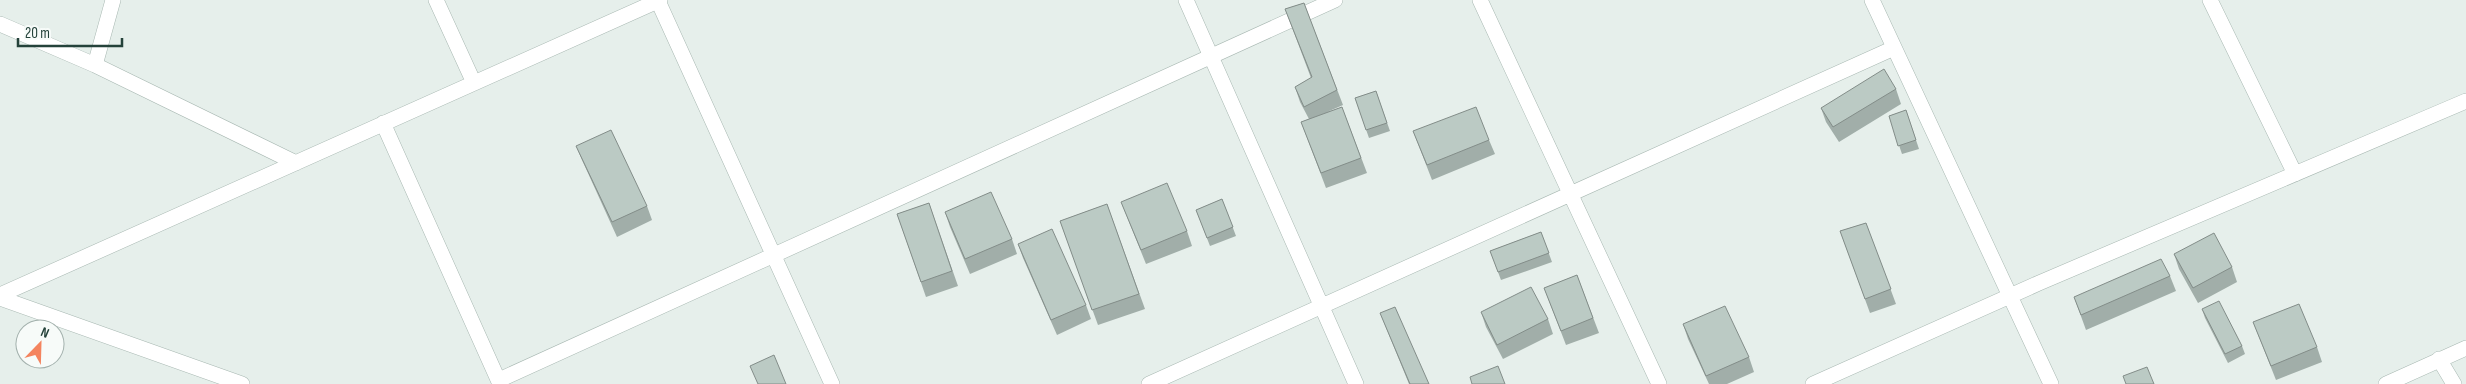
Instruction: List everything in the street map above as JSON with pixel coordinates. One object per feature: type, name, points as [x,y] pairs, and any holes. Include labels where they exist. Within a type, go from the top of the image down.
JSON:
[{"type":"street","points":[[95,65],[113,0]]},
{"type":"street","points":[[436,0],[474,83]]},
{"type":"street","points":[[0,296],[659,0],[832,384]]},
{"type":"street","points":[[1186,0],[1356,384]]},
{"type":"street","points":[[383,123],[500,382],[773,255],[1335,0]]},
{"type":"street","points":[[1480,0],[1659,384]]},
{"type":"street","points":[[1872,0],[2051,384]]},
{"type":"street","points":[[2210,0],[2295,174]]},
{"type":"street","points":[[0,24],[95,65],[296,163]]},
{"type":"street","points":[[1149,384],[1894,48]]},
{"type":"street","points":[[1813,384],[2010,296],[2466,100]]},
{"type":"street","points":[[0,296],[242,384]]},
{"type":"street","points":[[2386,384],[2466,348]]},
{"type":"street","points":[[2439,359],[2454,384]]},
{"type":"building","points":[[1304,3],[1337,90],[1304,107],[1295,87],[1312,77],[1285,9]]},
{"type":"building","points":[[1884,69],[1896,89],[1833,127],[1821,108]]},
{"type":"building","points":[[1376,91],[1387,123],[1366,130],[1355,98]]},
{"type":"building","points":[[1342,107],[1361,158],[1321,173],[1301,122]]},
{"type":"building","points":[[1476,107],[1489,140],[1427,165],[1413,131]]},
{"type":"building","points":[[1906,110],[1916,140],[1898,146],[1889,116]]},
{"type":"building","points":[[611,130],[647,206],[612,222],[576,146]]},
{"type":"building","points":[[1167,183],[1187,231],[1141,250],[1121,202]]},
{"type":"building","points":[[991,192],[1012,239],[965,259],[945,212]]},
{"type":"building","points":[[1222,199],[1233,227],[1207,238],[1196,210]]},
{"type":"building","points":[[929,203],[952,271],[921,282],[897,214]]},
{"type":"building","points":[[1107,204],[1139,294],[1092,310],[1060,221]]},
{"type":"building","points":[[1866,223],[1891,289],[1865,299],[1840,231]]},
{"type":"building","points":[[1052,229],[1086,305],[1051,320],[1018,244]]},
{"type":"building","points":[[1541,232],[1549,253],[1498,272],[1490,251]]},
{"type":"building","points":[[2214,233],[2232,267],[2193,288],[2174,254]]},
{"type":"building","points":[[2161,259],[2170,276],[2081,315],[2074,297]]},
{"type":"building","points":[[1577,275],[1593,318],[1561,331],[1544,288]]},
{"type":"building","points":[[1531,287],[1548,319],[1497,345],[1481,312]]},
{"type":"building","points":[[2219,301],[2242,346],[2225,354],[2202,309]]},
{"type":"building","points":[[2299,304],[2317,347],[2271,366],[2253,322]]},
{"type":"building","points":[[1725,306],[1749,357],[1706,376],[1683,324]]},
{"type":"building","points":[[1395,307],[1429,384],[1410,384],[1380,313]]},
{"type":"building","points":[[774,355],[786,384],[758,384],[750,366]]},
{"type":"building","points":[[1498,366],[1505,384],[1472,384],[1470,377]]},
{"type":"building","points":[[2147,367],[2154,384],[2126,384],[2123,376]]}]
